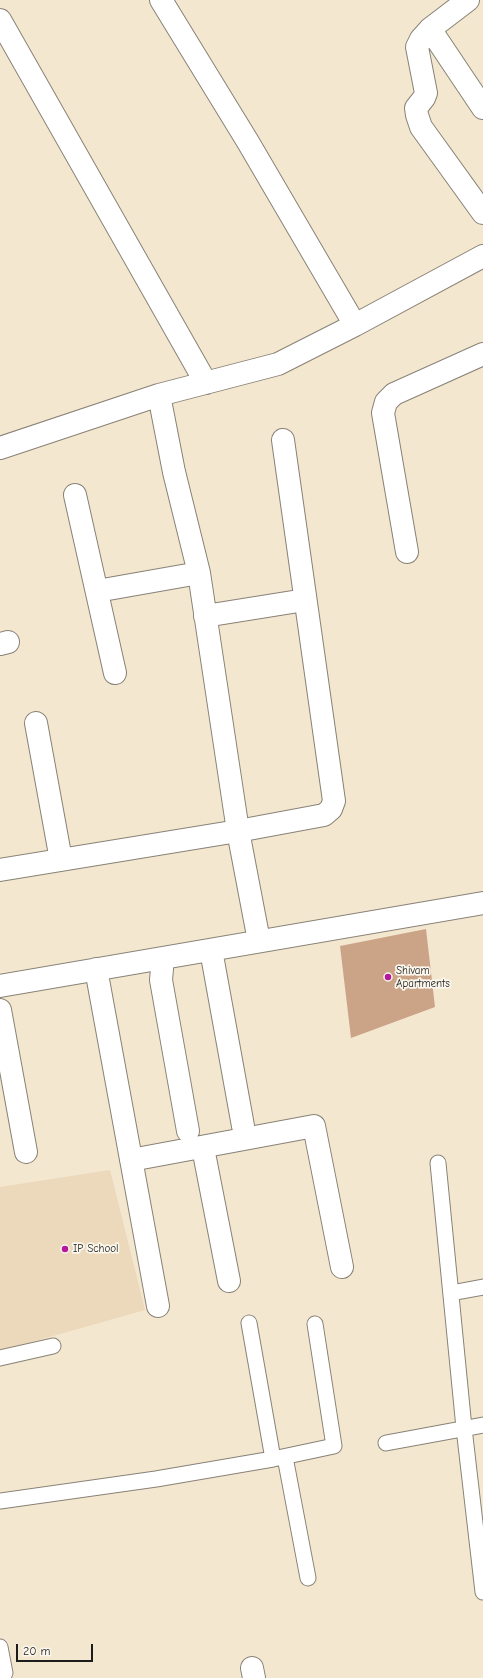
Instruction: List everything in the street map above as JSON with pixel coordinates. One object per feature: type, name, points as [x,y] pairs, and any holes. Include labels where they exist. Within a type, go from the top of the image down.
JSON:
[{"type":"street","points":[[161,0],[248,142],[355,325]]},
{"type":"street","points":[[468,0],[430,29],[421,39],[417,48],[426,93],[416,108],[421,127],[483,213]]},
{"type":"street","points":[[0,20],[206,383]]},
{"type":"street","points":[[430,29],[483,108]]},
{"type":"street","points":[[0,448],[159,396],[278,364],[355,325],[483,256]]},
{"type":"street","points":[[407,552],[382,413],[386,402],[394,394],[483,354]]},
{"type":"street","points":[[159,396],[174,472],[199,573],[238,831],[259,941]]},
{"type":"street","points":[[0,870],[238,831],[324,815],[331,809],[334,801],[283,440]]},
{"type":"street","points":[[75,495],[115,673]]},
{"type":"street","points":[[97,591],[199,573]]},
{"type":"street","points":[[205,616],[305,600]]},
{"type":"street","points":[[36,723],[61,860]]},
{"type":"street","points":[[0,986],[483,903]]},
{"type":"street","points":[[210,950],[243,1126]]},
{"type":"street","points":[[163,958],[161,980],[188,1131]]},
{"type":"street","points":[[96,969],[158,1306]]},
{"type":"street","points":[[0,1010],[26,1152]]},
{"type":"street","points":[[131,1160],[203,1148],[314,1126],[342,1268]]},
{"type":"street","points":[[203,1148],[229,1281]]},
{"type":"lane","points":[[438,1163],[464,1428],[483,1592]]},
{"type":"lane","points":[[451,1293],[483,1287]]},
{"type":"lane","points":[[249,1323],[279,1458],[308,1578]]},
{"type":"lane","points":[[0,1501],[156,1479],[279,1458],[334,1446],[315,1324]]},
{"type":"lane","points":[[0,1358],[53,1346]]},
{"type":"lane","points":[[386,1443],[483,1425]]},
{"type":"lane","points":[[0,1646],[5,1673]]},
{"type":"shaded area","name":"IP School","points":[[110,1170],[145,1310],[0,1351],[0,1187]]},
{"type":"building","name":"Shivam Apartments","points":[[426,929],[435,1007],[351,1038],[340,946]]},
{"type":"place","name":"Shivam Apartments","points":[[388,977]]},
{"type":"place","name":"IP School","points":[[65,1249]]}]
